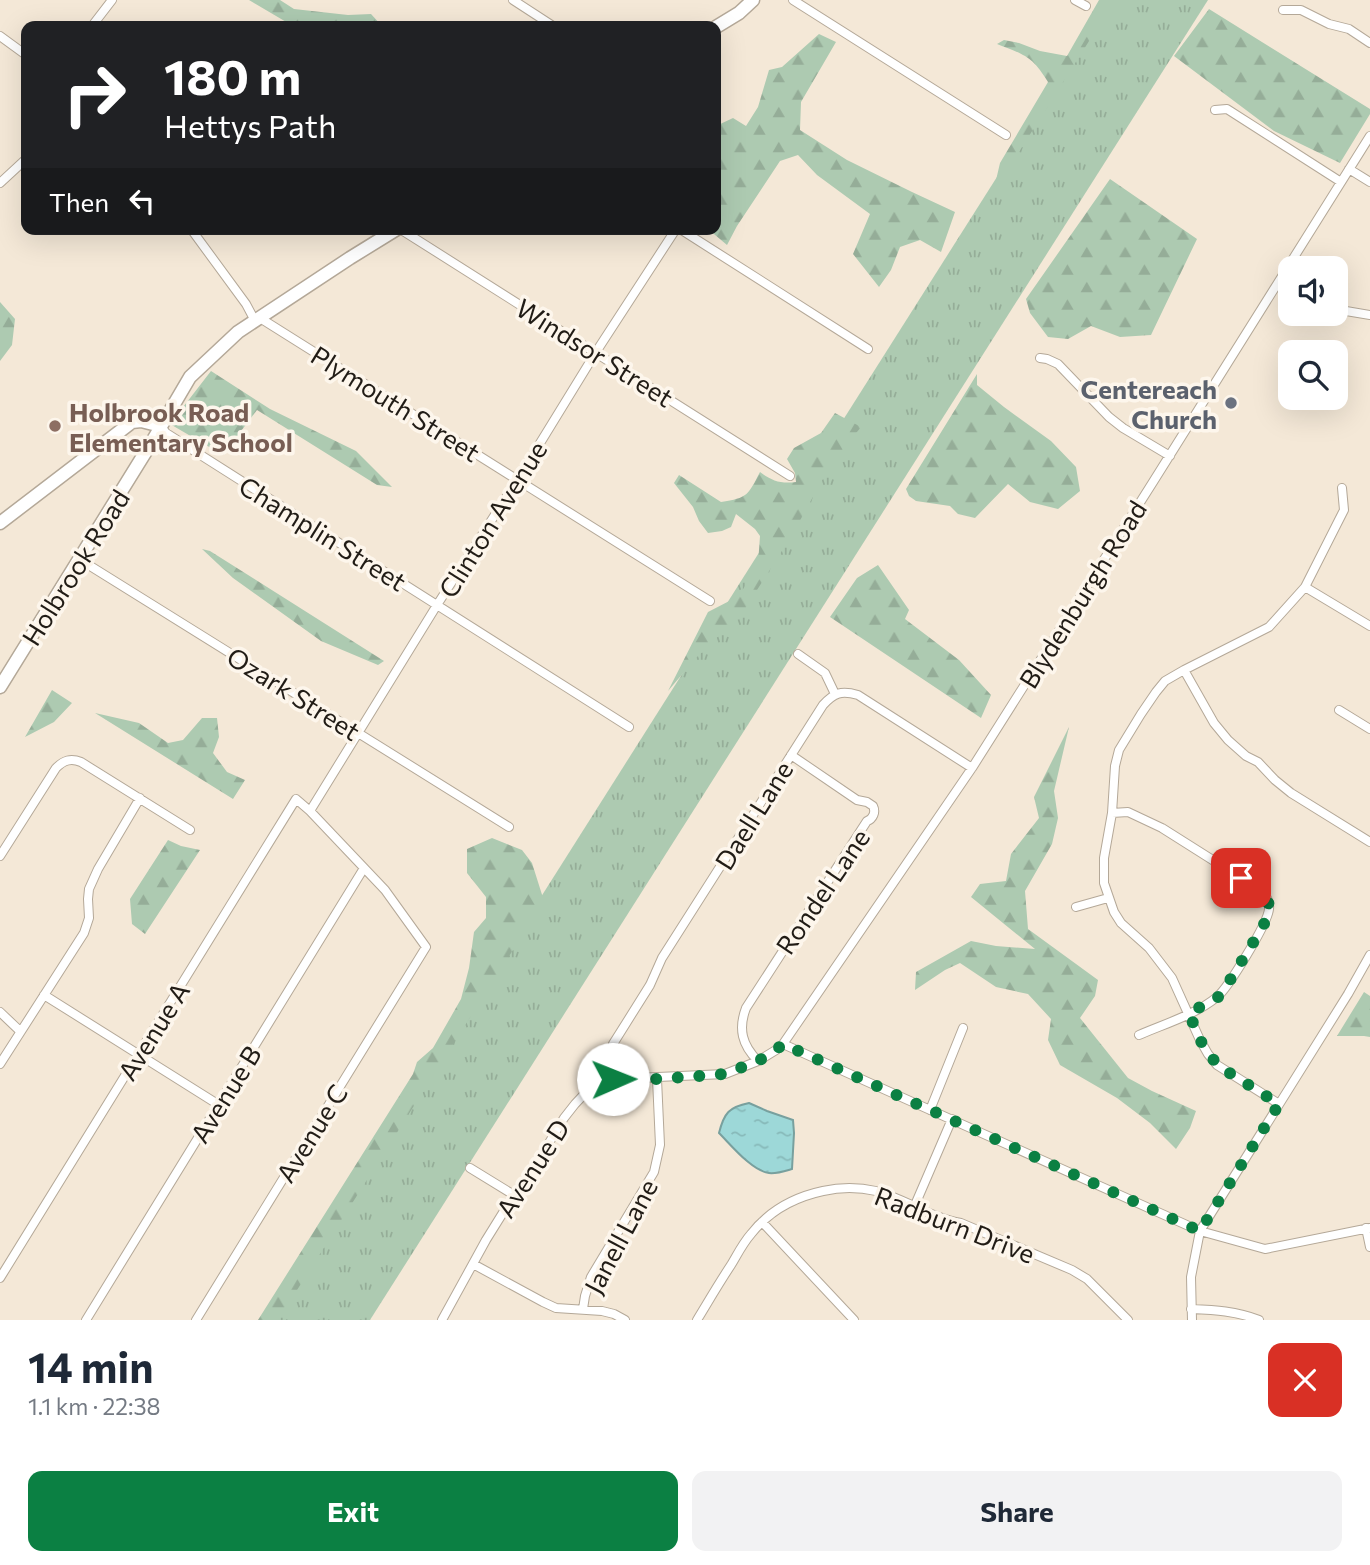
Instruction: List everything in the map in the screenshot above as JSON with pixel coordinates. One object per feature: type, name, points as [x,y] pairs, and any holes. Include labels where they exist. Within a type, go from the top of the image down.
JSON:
[{"type":"street","points":[[96,21],[112,0]]},
{"type":"street","points":[[513,0],[546,21]]},
{"type":"street","points":[[721,24],[753,0]]},
{"type":"street","points":[[793,0],[1006,135]]},
{"type":"street","points":[[1075,0],[1086,6]]},
{"type":"street","points":[[1283,10],[1301,9],[1329,24],[1349,29],[1370,43]]},
{"type":"street","points":[[0,36],[21,51]]},
{"type":"street","points":[[1215,110],[1227,109],[1341,182]]},
{"type":"street","name":"Blydenburgh Road","points":[[1298,256],[1370,136]]},
{"type":"street","points":[[0,184],[21,164]]},
{"type":"street","points":[[1349,169],[1370,182]]},
{"type":"street","points":[[195,235],[258,320]]},
{"type":"street","name":"Holbrook Road","points":[[0,687],[190,377],[238,332],[389,235]]},
{"type":"street","name":"Windsor Street","points":[[409,235],[790,476]]},
{"type":"street","name":"Clinton Avenue","points":[[310,810],[596,352],[674,235]]},
{"type":"street","points":[[688,235],[868,349]]},
{"type":"street","name":"Blydenburgh Road","points":[[783,1044],[972,768],[1278,289]]},
{"type":"street","points":[[1348,311],[1370,315]]},
{"type":"street","name":"Plymouth Street","points":[[258,320],[518,479],[710,601]]},
{"type":"street","points":[[1040,358],[1058,365],[1109,417],[1170,456]]},
{"type":"street","points":[[0,523],[132,422],[141,421],[161,426]]},
{"type":"street","name":"Champlin Street","points":[[161,426],[166,433],[629,727]]},
{"type":"street","points":[[1279,1104],[1217,1065],[1200,1040],[1172,978],[1149,948],[1121,923],[1114,912],[1104,883],[1104,858],[1119,750],[1156,692],[1165,681],[1184,670],[1269,627],[1305,587],[1343,510],[1342,488]]},
{"type":"street","name":"Ozark Street","points":[[79,559],[509,827]]},
{"type":"street","points":[[1305,587],[1370,626]]},
{"type":"street","points":[[798,654],[825,673],[835,694],[852,693],[864,698],[972,768]]},
{"type":"street","points":[[1184,670],[1214,723],[1228,740],[1246,756],[1258,762],[1291,793],[1370,842]]},
{"type":"street","name":"Daell Lane","points":[[613,1079],[610,1061],[618,1035],[650,985],[662,958],[823,705],[835,694]]},
{"type":"street","points":[[1339,710],[1370,729]]},
{"type":"street","name":"Rondel Lane","points":[[758,1061],[749,1052],[741,1034],[746,1008],[874,813],[873,806],[857,800],[791,755]]},
{"type":"street","points":[[0,856],[56,768],[68,760],[81,762],[190,830]]},
{"type":"street","points":[[0,1064],[84,933],[89,918],[89,889],[140,798]]},
{"type":"street","name":"Avenue A","points":[[0,1279],[296,799],[310,810]]},
{"type":"street","points":[[310,810],[364,867]]},
{"type":"street","points":[[1112,813],[1129,812],[1162,828],[1260,890],[1267,897],[1269,906],[1262,928],[1218,997],[1139,1035]]},
{"type":"street","name":"Avenue C","points":[[196,1320],[426,947],[385,890],[364,867]]},
{"type":"street","name":"Avenue B","points":[[86,1320],[364,867]]},
{"type":"street","points":[[1076,906],[1108,898]]},
{"type":"street","points":[[1192,1320],[1191,1277],[1200,1231],[1370,956]]},
{"type":"street","points":[[44,995],[219,1105]]},
{"type":"street","points":[[0,1012],[20,1031]]},
{"type":"street","points":[[930,1110],[962,1028]]},
{"type":"street","points":[[783,1044],[1200,1231],[1265,1249],[1368,1228],[1370,1247]]},
{"type":"street","name":"Avenue D","points":[[442,1320],[514,1195],[564,1118],[591,1087],[613,1079],[725,1074],[758,1061],[783,1044]]},
{"type":"street","name":"Janell Lane","points":[[583,1309],[591,1278],[654,1172],[660,1145],[657,1079]]},
{"type":"street","points":[[915,1205],[952,1119]]},
{"type":"street","points":[[470,1168],[514,1195]]},
{"type":"street","name":"Radburn Drive","points":[[697,1320],[750,1234],[762,1222],[795,1199],[837,1188],[876,1191],[1072,1270],[1087,1279],[1128,1320]]},
{"type":"street","points":[[762,1222],[854,1320]]},
{"type":"street","points":[[473,1264],[556,1308],[603,1311],[625,1320]]},
{"type":"street","points":[[1191,1310],[1225,1310],[1258,1320]]},
{"type":"green space","points":[[249,0],[280,0],[294,9],[348,15],[371,14],[377,21],[285,21]]},
{"type":"green space","points":[[1099,0],[1115,0],[993,193],[1000,163],[1048,82],[1027,57],[997,44],[1004,40],[1067,56]]},
{"type":"green space","points":[[1109,0],[1208,0],[370,1320],[273,1320]]},
{"type":"green space","points":[[1209,9],[1370,109],[1370,114],[1340,163],[1274,131],[1174,56]]},
{"type":"green space","points":[[819,34],[836,42],[801,102],[800,130],[847,160],[955,212],[941,252],[920,240],[900,247],[891,270],[879,287],[853,254],[870,214],[817,175],[798,155],[780,161],[727,245],[715,235],[721,235],[721,124],[733,118],[746,126],[758,107],[769,70],[782,67]]},
{"type":"green space","points":[[1110,179],[1197,239],[1151,335],[1120,337],[1091,326],[1068,339],[1048,337],[1030,313],[1026,299]]},
{"type":"green space","points":[[0,302],[15,319],[12,345],[0,361]]},
{"type":"green space","points":[[211,371],[270,409],[356,451],[392,487],[377,485],[257,410],[223,455],[170,424]]},
{"type":"green space","points":[[977,374],[977,385],[1051,441],[1076,467],[1080,491],[1058,509],[1030,502],[1008,484],[975,518],[958,514],[950,506],[916,501],[909,496],[906,489]]},
{"type":"green space","points":[[835,413],[861,427],[831,464],[792,535],[743,612],[696,658],[668,691],[708,612],[739,596],[758,564],[760,536],[736,514],[731,527],[708,533],[693,507],[674,483],[679,475],[721,502],[746,494],[760,472],[777,481],[796,482],[795,473],[787,459],[794,448],[821,433]]},
{"type":"green space","points":[[202,549],[210,551],[384,661],[378,665],[321,641],[233,578]]},
{"type":"green space","points":[[878,565],[909,610],[905,619],[959,660],[991,695],[981,718],[830,617],[857,578]]},
{"type":"green space","points":[[52,690],[72,703],[54,722],[25,737]]},
{"type":"green space","points":[[95,713],[139,723],[168,743],[183,740],[202,718],[217,718],[219,737],[213,753],[227,772],[245,780],[233,799]]},
{"type":"green space","points":[[1069,727],[1054,791],[1058,818],[1052,844],[1025,891],[1028,929],[1098,980],[1095,996],[1080,1018],[1128,1078],[1196,1111],[1190,1128],[1176,1149],[1150,1123],[1117,1098],[1060,1065],[1048,1040],[1051,1019],[1028,994],[996,987],[960,963],[915,990],[916,972],[971,941],[1035,949],[971,897],[980,884],[1006,881],[1011,854],[1039,818],[1034,797]]},
{"type":"green space","points":[[492,838],[522,850],[532,863],[544,901],[278,1320],[258,1320],[413,1074],[417,1062],[433,1048],[461,999],[474,932],[486,918],[486,897],[467,873],[467,849]]},
{"type":"green space","points":[[168,840],[200,850],[145,934],[132,924],[130,899]]},
{"type":"green space","points":[[1364,992],[1370,996],[1370,1037],[1337,1036]]},
{"type":"water","points":[[749,1103],[793,1120],[792,1169],[775,1173],[762,1171],[742,1157],[719,1133],[728,1112]]},
{"type":"place","name":"Centereach Church","points":[[1231,403]]},
{"type":"place","name":"Holbrook Road Elementary School","points":[[55,426]]},
{"type":"route","points":[[613,1079],[725,1074],[758,1061],[783,1044],[1200,1231],[1279,1104],[1217,1065],[1200,1040],[1189,1013],[1218,997],[1268,916],[1267,897],[1241,878]]}]
